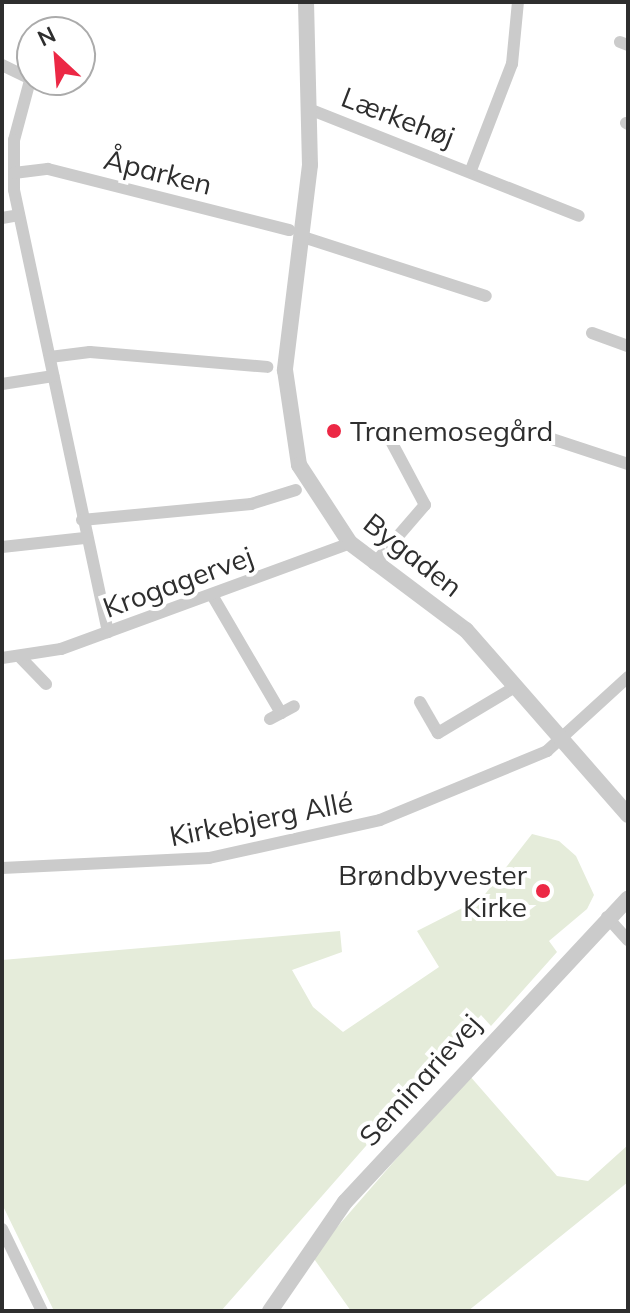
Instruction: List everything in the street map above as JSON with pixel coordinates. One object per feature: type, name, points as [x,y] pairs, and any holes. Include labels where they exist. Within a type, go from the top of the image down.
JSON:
[{"type":"street","name":"Bygaden","points":[[306,2],[309,116],[296,234],[285,405],[307,484],[350,543],[466,630],[559,740],[628,815]]},
{"type":"street","name":"Lærkehøj","points":[[471,170],[512,64],[518,2]]},
{"type":"street","points":[[26,96],[14,140],[19,215],[85,538],[108,632]]},
{"type":"street","name":"Lærkehøj","points":[[309,116],[471,170],[579,216]]},
{"type":"street","name":"Åparken","points":[[14,173],[48,169],[296,234]]},
{"type":"street","points":[[2,218],[19,215]]},
{"type":"street","points":[[296,234],[486,296]]},
{"type":"street","points":[[592,333],[628,346]]},
{"type":"street","points":[[50,357],[90,352],[267,367]]},
{"type":"street","points":[[2,384],[53,376]]},
{"type":"street","points":[[552,439],[628,464]]},
{"type":"street","points":[[374,564],[425,505],[392,443]]},
{"type":"street","points":[[82,520],[251,504],[296,490]]},
{"type":"street","points":[[2,547],[85,538]]},
{"type":"street","name":"Krogagervej","points":[[2,658],[108,632],[350,543]]},
{"type":"street","points":[[212,595],[276,716],[294,706]]},
{"type":"street","points":[[19,656],[46,684]]},
{"type":"street","name":"Kirkebjerg Allé","points":[[2,868],[152,864],[298,842],[422,805],[559,740],[628,677]]},
{"type":"street","points":[[420,702],[438,733],[515,687]]},
{"type":"street","name":"Seminarievej","points":[[270,1311],[345,1202],[607,917],[628,898]]},
{"type":"street","points":[[607,917],[628,940]]},
{"type":"street","points":[[2,1229],[42,1311]]},
{"type":"green space","points":[[532,834],[559,841],[576,856],[594,895],[587,909],[549,941],[557,952],[491,1026],[481,1015],[221,1311],[54,1311],[2,1204],[2,960],[340,931],[342,952],[292,970],[313,1007],[343,1032],[439,967],[417,931],[482,898]]},
{"type":"green space","points":[[469,1075],[557,1176],[588,1181],[628,1145],[628,1182],[468,1311],[351,1311],[312,1256]]},
{"type":"place","name":"Tranemosegård","points":[[334,431]]},
{"type":"place","name":"Brøndbyvester Kirke","points":[[543,891]]}]
